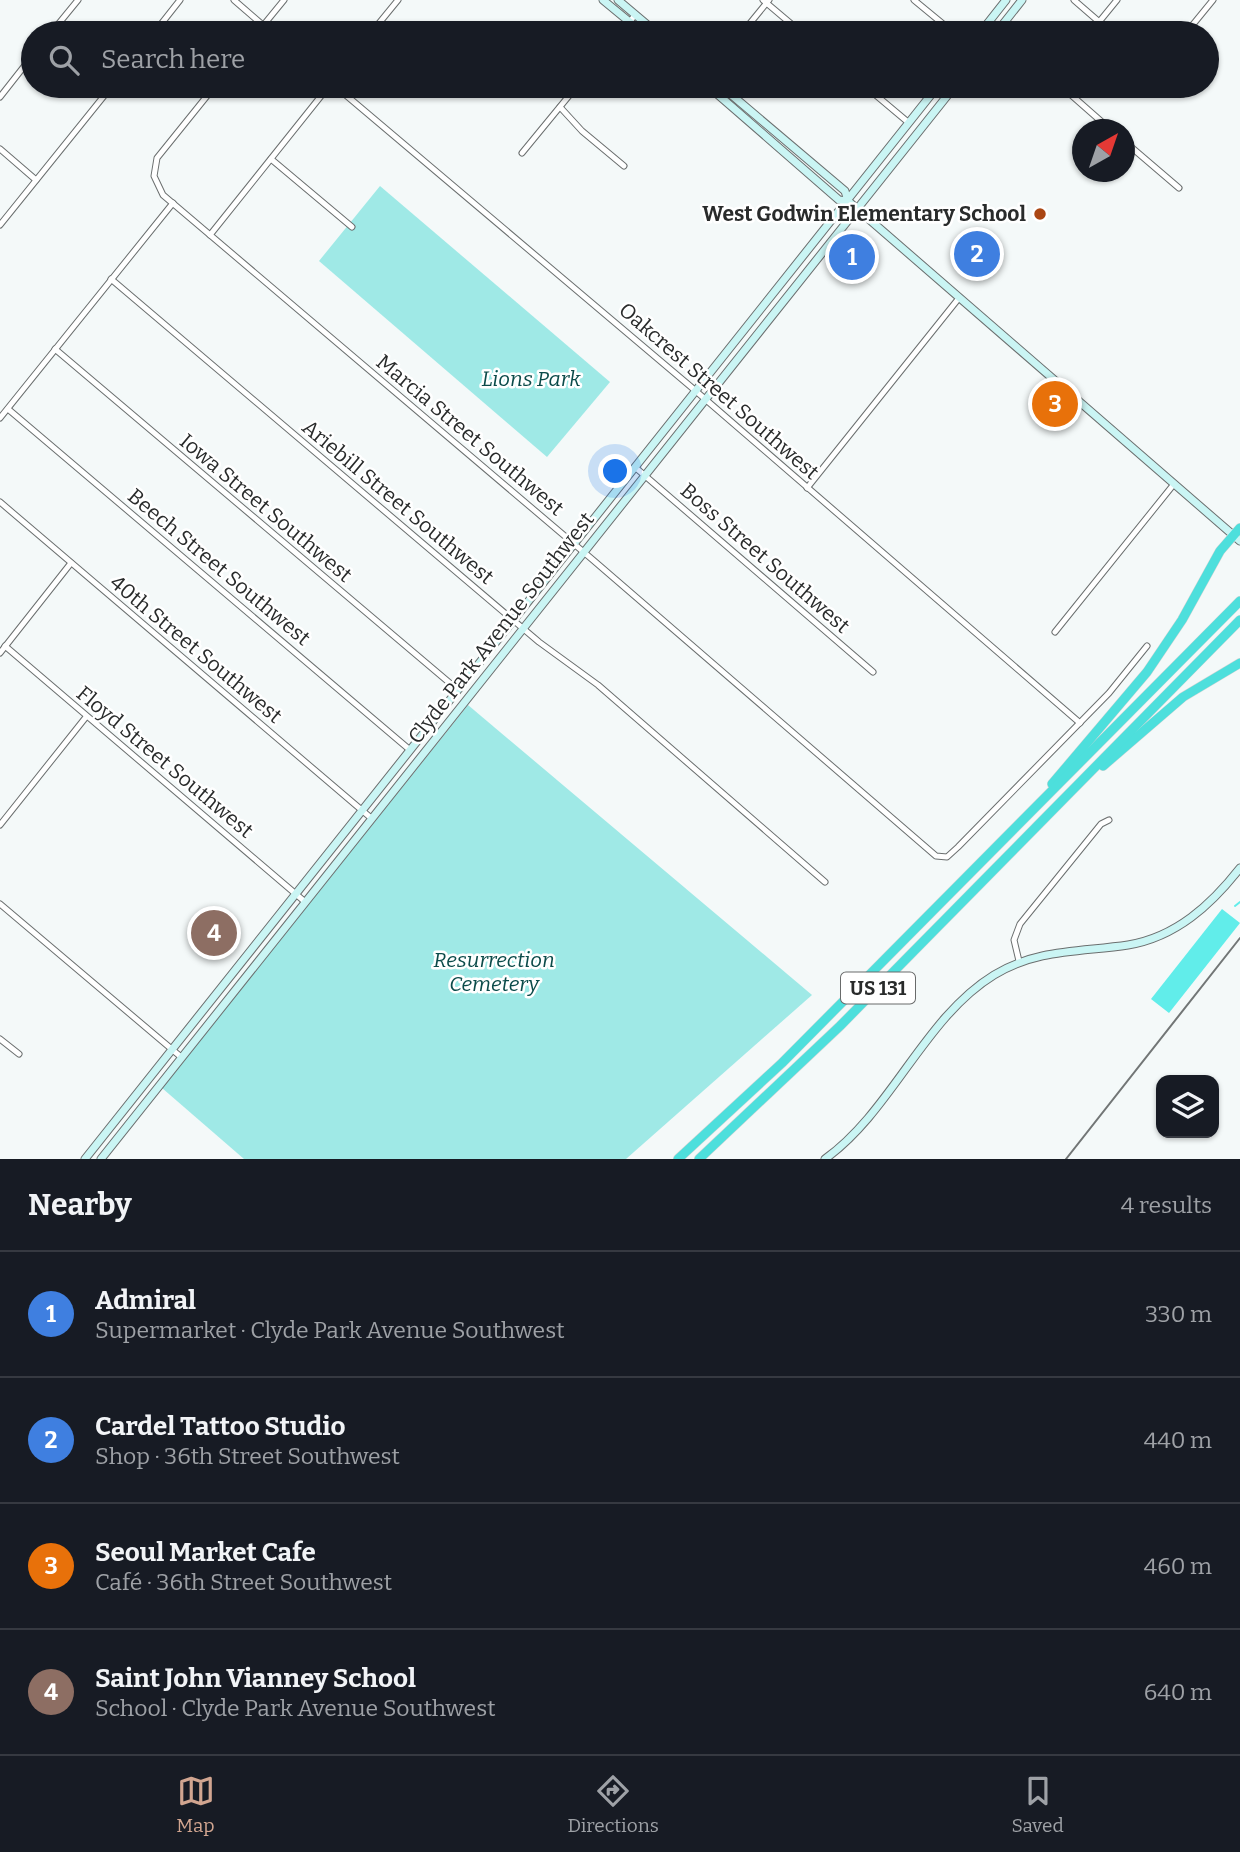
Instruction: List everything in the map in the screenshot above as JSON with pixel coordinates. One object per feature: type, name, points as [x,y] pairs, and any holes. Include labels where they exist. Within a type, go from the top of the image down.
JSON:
[{"type":"highway","points":[[1023,821],[1147,673],[1220,551],[1237,535]]},
{"type":"highway","name":"US 131","points":[[678,1159],[782,1063],[1240,601]]},
{"type":"highway","name":"US 131","points":[[699,1159],[840,1026],[1240,620]]},
{"type":"highway","points":[[1052,811],[1183,697],[1240,663]]},
{"type":"main road","points":[[603,0],[628,21]]},
{"type":"main road","points":[[618,0],[642,21]]},
{"type":"main road","points":[[990,21],[1006,0]]},
{"type":"main road","points":[[1007,21],[1022,0]]},
{"type":"main road","points":[[722,98],[839,200],[848,201],[858,209],[1174,484],[1237,535]]},
{"type":"main road","points":[[735,98],[845,191],[848,201]]},
{"type":"main road","name":"Clyde Park Avenue Southwest","points":[[85,1159],[928,98]]},
{"type":"main road","name":"Clyde Park Avenue Southwest","points":[[101,1159],[946,98]]},
{"type":"main road","points":[[825,1159],[853,1134],[967,996],[982,982],[1019,961],[1049,953],[1131,944],[1155,937],[1182,925],[1198,913],[1240,868]]},
{"type":"street","points":[[61,21],[78,0]]},
{"type":"street","points":[[163,21],[180,0]]},
{"type":"street","points":[[234,0],[257,21]]},
{"type":"street","points":[[267,21],[284,0]]},
{"type":"street","points":[[381,21],[398,0]]},
{"type":"street","points":[[914,0],[939,21]]},
{"type":"street","points":[[1074,0],[1098,21]]},
{"type":"street","points":[[1100,21],[1117,0]]},
{"type":"street","points":[[1196,21],[1213,0]]},
{"type":"street","points":[[751,21],[766,1],[788,21]]},
{"type":"street","points":[[631,21],[635,15]]},
{"type":"street","points":[[0,97],[21,70]]},
{"type":"street","points":[[0,225],[102,98]]},
{"type":"street","name":"Marcia Street Southwest","points":[[205,98],[166,146],[156,163],[156,183],[173,203],[936,856],[947,857],[958,847],[1080,723]]},
{"type":"street","name":"Oakcrest Street Southwest","points":[[271,159],[320,98]]},
{"type":"street","name":"Oakcrest Street Southwest","points":[[349,98],[1080,723]]},
{"type":"street","points":[[522,153],[567,98]]},
{"type":"street","points":[[880,98],[909,122]]},
{"type":"street","points":[[1075,98],[1098,119]]},
{"type":"street","points":[[560,107],[582,131],[624,166]]},
{"type":"street","points":[[0,149],[36,180]]},
{"type":"street","points":[[1135,150],[1179,188]]},
{"type":"street","points":[[210,235],[271,159],[352,227]]},
{"type":"street","points":[[0,418],[173,203]]},
{"type":"street","name":"Ariebill Street Southwest","points":[[111,279],[513,621],[573,670],[598,685],[825,882]]},
{"type":"street","points":[[807,488],[959,298]]},
{"type":"street","name":"Iowa Street Southwest","points":[[55,349],[458,690]]},
{"type":"street","name":"Beech Street Southwest","points":[[8,409],[410,750]]},
{"type":"street","name":"Boss Street Southwest","points":[[636,468],[873,672]]},
{"type":"street","points":[[1055,632],[1174,484]]},
{"type":"street","name":"40th Street Southwest","points":[[0,502],[372,818]]},
{"type":"street","points":[[0,653],[71,563]]},
{"type":"street","name":"Floyd Street Southwest","points":[[5,646],[304,901]]},
{"type":"street","points":[[1080,723],[1147,646]]},
{"type":"street","points":[[0,825],[86,717]]},
{"type":"street","points":[[1019,961],[1014,940],[1020,924],[1101,824],[1109,820]]},
{"type":"street","points":[[0,904],[181,1057]]},
{"type":"street","points":[[0,1039],[19,1054]]},
{"type":"green space","name":"Lions Park","points":[[380,186],[610,382],[547,457],[319,261]]},
{"type":"green space","name":"Resurrection Cemetery","points":[[468,705],[812,995],[626,1159],[244,1159],[162,1088]]},
{"type":"shaded area","points":[[1222,909],[1240,923],[1169,1013],[1151,999]]},
{"type":"waterway","points":[[1235,906],[1240,902]]},
{"type":"railway","points":[[1066,1159],[1240,938]]},
{"type":"place","name":"West Godwin Elementary School","points":[[1040,214]]},
{"type":"place","name":"Cardel Tattoo Studio","points":[[977,254]]},
{"type":"place","name":"Admiral","points":[[852,257]]},
{"type":"place","name":"Seoul Market Cafe","points":[[1055,404]]},
{"type":"place","name":"Saint John Vianney School","points":[[214,933]]}]
